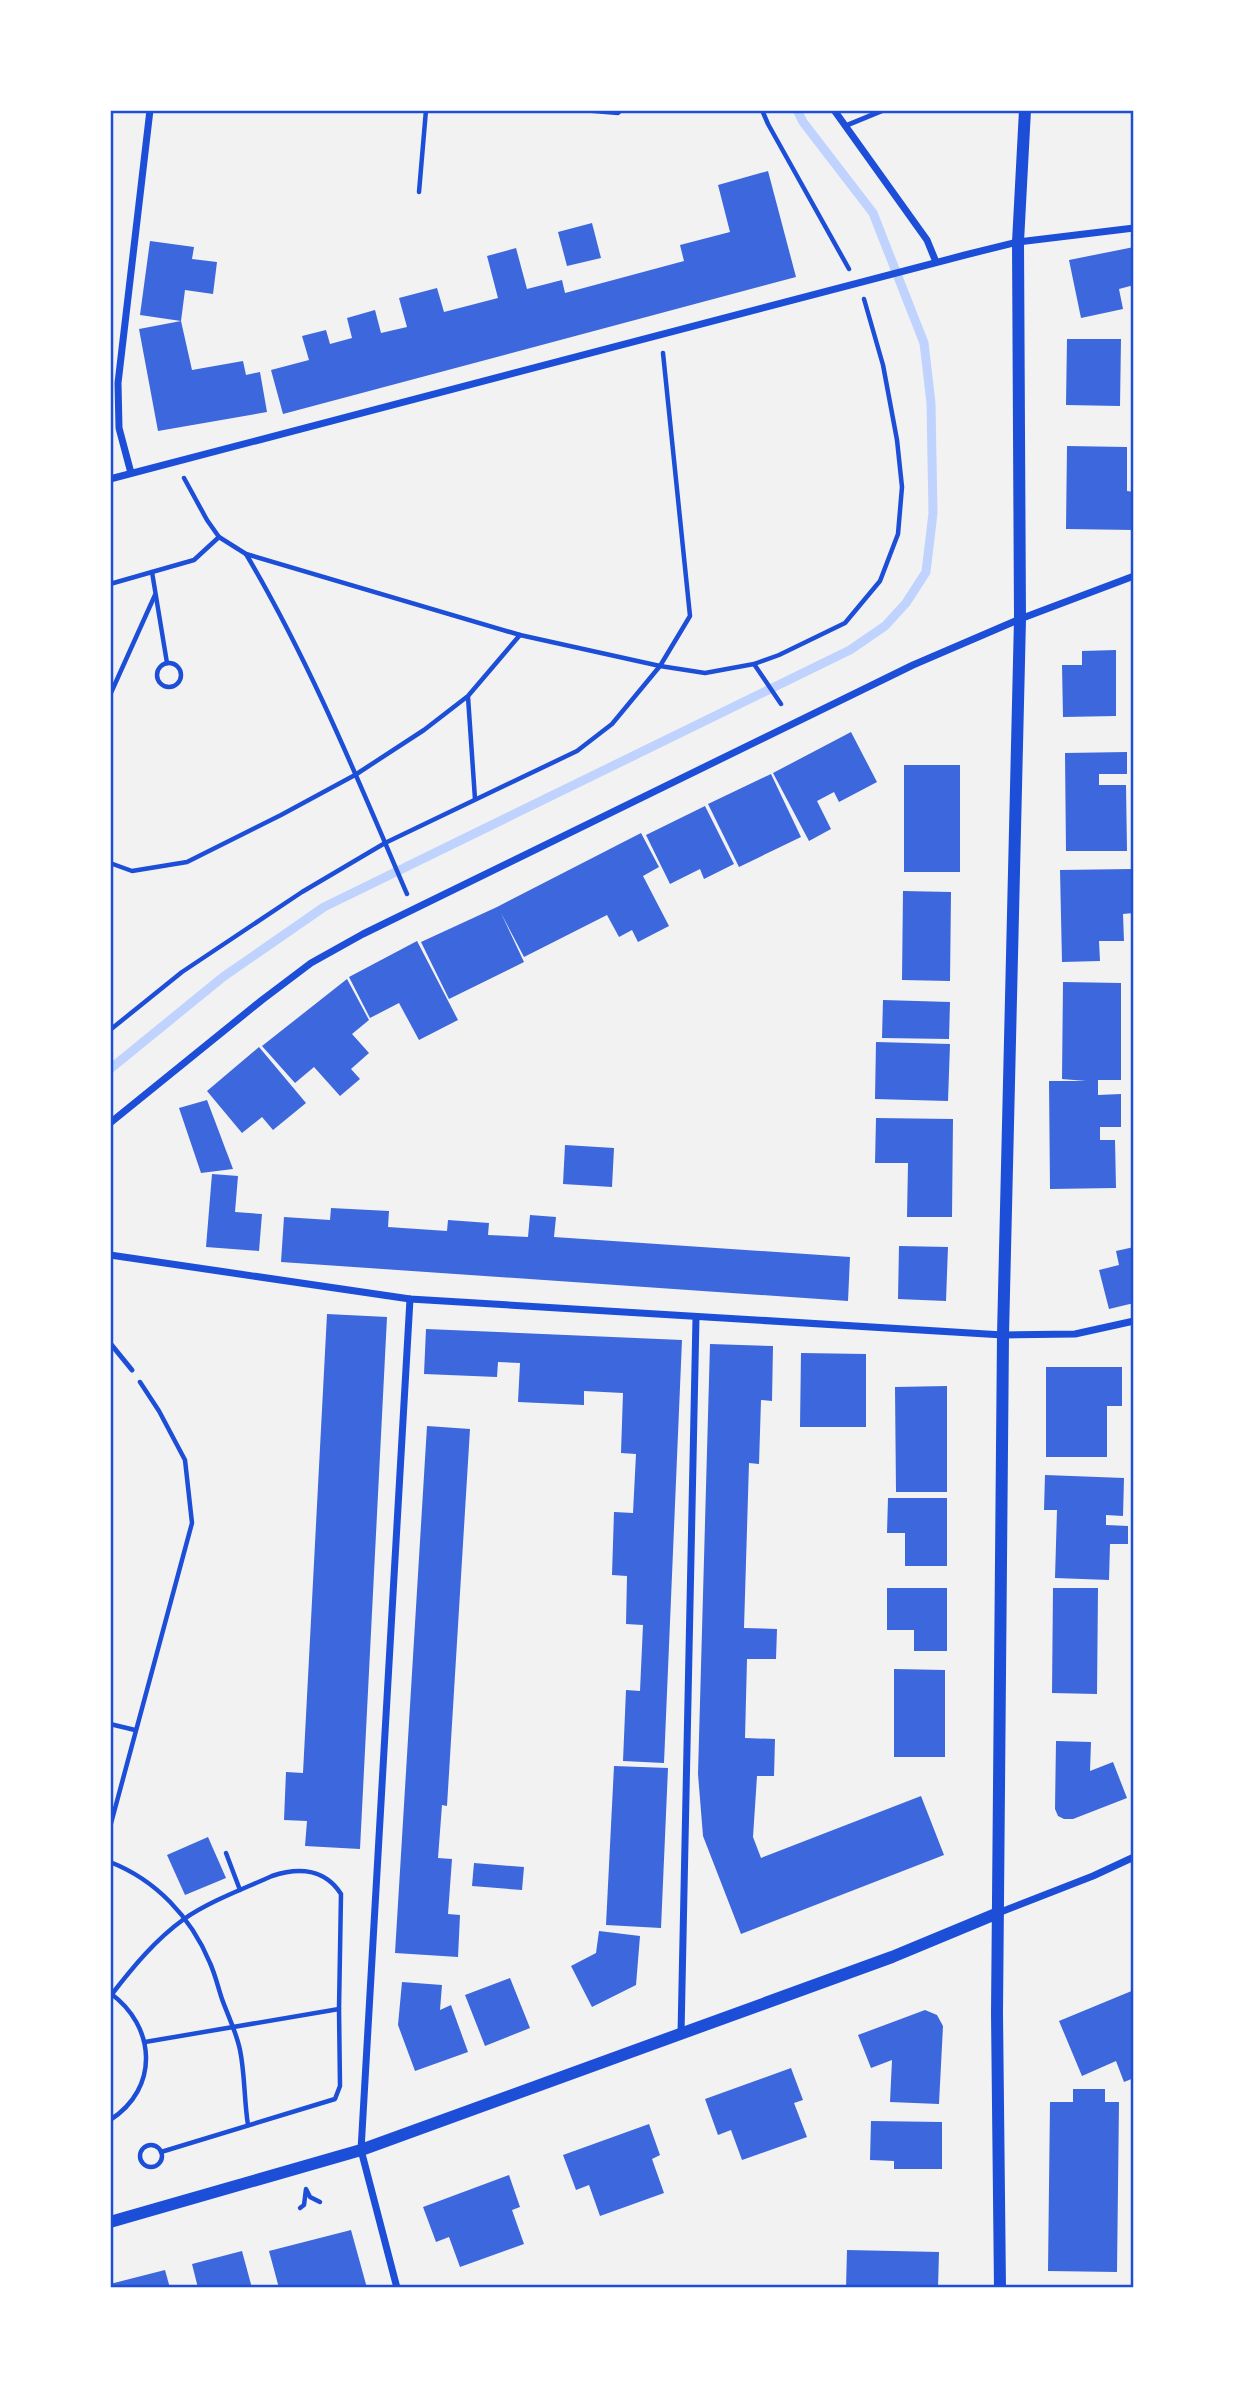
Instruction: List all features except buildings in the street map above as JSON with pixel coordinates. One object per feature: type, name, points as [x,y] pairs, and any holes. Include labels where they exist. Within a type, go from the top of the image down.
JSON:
[{"type":"street","points":[[131,473],[119,428],[118,383],[150,110]]},
{"type":"street","points":[[834,110],[927,240],[936,262]]},
{"type":"street","points":[[1000,2288],[998,1913],[1003,1335],[1020,619],[1018,242],[1025,110]]},
{"type":"street","points":[[110,479],[936,262],[1018,242],[1134,228]]},
{"type":"street","points":[[110,1123],[262,1000],[312,964],[363,934],[913,665],[1020,619],[1134,576]]},
{"type":"street","points":[[110,1255],[410,1299],[1003,1335],[1074,1334],[1134,1321]]},
{"type":"street","points":[[397,2288],[361,2150],[410,1299]]},
{"type":"street","points":[[681,2035],[696,1317]]},
{"type":"street","points":[[110,2222],[361,2150],[892,1957],[1134,1857]]},
{"type":"lane","points":[[845,127],[884,110]]},
{"type":"lane","points":[[110,1343],[132,1370]]},
{"type":"path","points":[[419,192],[426,110]]},
{"type":"path","points":[[582,110],[618,113],[621,110]]},
{"type":"path","points":[[762,110],[848,268]]},
{"type":"path","points":[[183,474],[219,537],[246,554],[520,635],[660,666],[705,673],[754,664],[779,656],[845,623],[880,581],[898,534],[902,487],[897,440],[883,365],[864,300]]},
{"type":"path","points":[[110,1030],[182,972],[302,892],[386,843],[577,751],[612,724],[660,666],[690,616],[663,353]]},
{"type":"path","points":[[110,584],[194,560],[219,537]]},
{"type":"path","points":[[246,554],[278,607],[405,889]]},
{"type":"path","points":[[152,572],[167,663]]},
{"type":"path","points":[[110,695],[155,595]]},
{"type":"path","points":[[110,863],[132,871],[187,862],[355,775],[424,730],[468,696],[520,635]]},
{"type":"path","points":[[167,663],[176,665],[181,673],[179,682],[171,688],[162,685],[157,677],[159,667],[167,663]]},
{"type":"path","points":[[754,664],[781,704]]},
{"type":"path","points":[[468,696],[475,799]]},
{"type":"path","points":[[110,1827],[192,1523],[186,1460],[132,1370]]},
{"type":"path","points":[[110,1724],[135,1730]]},
{"type":"path","points":[[226,1853],[240,1890]]},
{"type":"path","points":[[110,1862],[130,1870],[148,1883],[185,1918],[198,1937],[234,2027],[240,2052],[248,2125]]},
{"type":"path","points":[[110,2120],[129,2104],[141,2085],[146,2064],[145,2042],[138,2022],[125,2004],[111,1994],[145,1954],[185,1918],[240,1890],[286,1871],[313,1872],[334,1882],[341,1894],[340,2086],[335,2099],[161,2152]]},
{"type":"path","points":[[145,2042],[339,2009]]},
{"type":"path","points":[[149,2146],[156,2147],[161,2152],[162,2160],[157,2166],[149,2167],[143,2164],[140,2157],[143,2150],[149,2146]]},
{"type":"path","points":[[300,2208],[304,2205],[306,2189],[310,2197],[320,2202]]},
{"type":"waterway","points":[[110,1069],[223,977],[324,907],[850,650],[885,626],[906,603],[926,572],[933,513],[931,403],[924,343],[873,213],[803,122],[797,110]]}]
